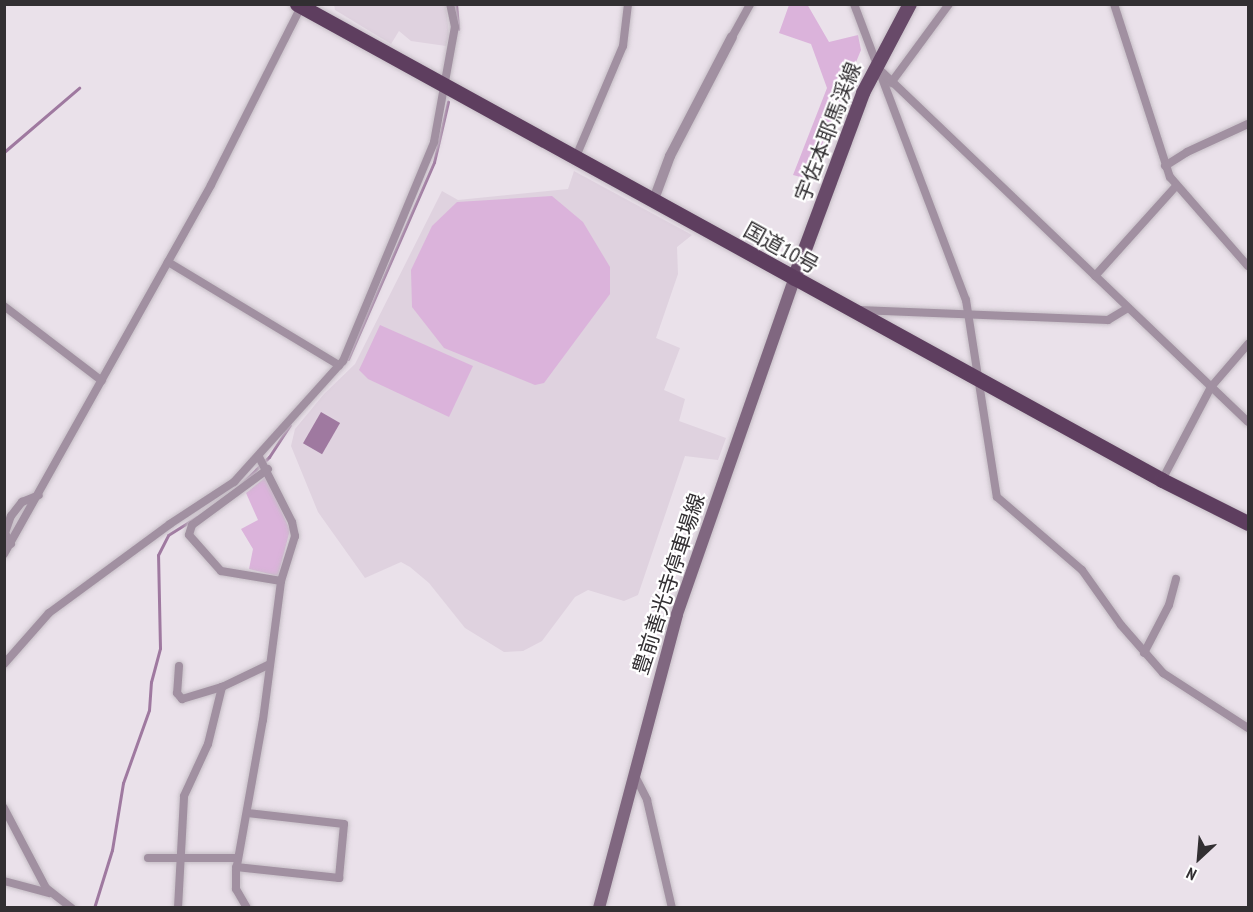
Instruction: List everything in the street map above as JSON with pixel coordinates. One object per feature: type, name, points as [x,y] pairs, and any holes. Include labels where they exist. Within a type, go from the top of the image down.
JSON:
[{"type":"highway","name":"国道10号","points":[[300,6],[442,87],[1162,480],[1248,523]]},
{"type":"main road","name":"宇佐本耶馬渓線","points":[[794,279],[876,64],[910,4]]},
{"type":"main road","name":"豊前善光寺停車場線","points":[[599,908],[677,614],[794,279]]},
{"type":"street","points":[[4,664],[50,613],[170,524],[224,491],[259,457],[339,365],[429,155],[455,27],[450,4]]},
{"type":"street","points":[[575,159],[623,46],[628,4]]},
{"type":"street","points":[[653,202],[670,156],[750,4]]},
{"type":"street","points":[[854,4],[969,313],[999,500],[1082,570],[1144,653],[1173,681],[1248,728]]},
{"type":"street","points":[[891,83],[948,4]]},
{"type":"street","points":[[1114,4],[1165,166],[1176,186],[1248,266]]},
{"type":"street","points":[[4,554],[39,495],[263,89],[300,6]]},
{"type":"street","points":[[876,64],[891,83],[1248,422]]},
{"type":"street","points":[[1165,166],[1187,152],[1248,124]]},
{"type":"street","points":[[1095,276],[1176,186]]},
{"type":"street","points":[[168,262],[339,365]]},
{"type":"street","points":[[5,308],[102,381]]},
{"type":"street","points":[[852,310],[1107,320],[1128,308]]},
{"type":"street","points":[[1162,480],[1211,387],[1248,344]]},
{"type":"street","points":[[247,908],[236,890],[237,862],[248,813],[281,581],[294,529],[268,469],[259,457]]},
{"type":"street","points":[[268,469],[228,502],[192,525],[189,535],[221,571],[281,581]]},
{"type":"street","points":[[11,544],[5,533],[8,516],[22,502],[39,495]]},
{"type":"street","points":[[1144,653],[1168,604],[1176,579]]},
{"type":"street","points":[[179,666],[177,693],[182,699],[222,687],[270,664]]},
{"type":"street","points":[[178,908],[184,796],[208,744],[222,687]]},
{"type":"street","points":[[634,774],[647,801],[672,908]]},
{"type":"street","points":[[148,858],[182,857],[237,862],[339,878],[344,824],[248,813]]},
{"type":"street","points":[[5,814],[50,893]]},
{"type":"street","points":[[4,881],[50,893],[72,908]]},
{"type":"shaded area","points":[[334,4],[446,5],[449,36],[446,46],[411,41],[399,31],[391,44],[335,10]]},
{"type":"shaded area","points":[[807,4],[829,42],[858,35],[861,50],[808,179],[793,175],[827,88],[811,44],[779,33],[789,5]]},
{"type":"shaded area","points":[[574,171],[692,235],[677,247],[678,274],[656,338],[680,348],[664,390],[685,399],[679,421],[726,438],[718,460],[685,456],[638,595],[624,601],[588,590],[575,597],[542,641],[523,651],[504,652],[465,628],[429,583],[401,562],[365,578],[318,512],[291,446],[295,429],[324,394],[355,364],[442,191],[458,200],[568,189]]},
{"type":"shaded area","points":[[552,196],[583,222],[610,267],[610,294],[544,383],[535,385],[444,348],[412,307],[411,270],[432,226],[457,202]]},
{"type":"shaded area","points":[[380,325],[473,366],[449,417],[368,379],[359,370]]},
{"type":"shaded area","points":[[321,412],[340,423],[322,454],[303,443]]},
{"type":"shaded area","points":[[266,477],[290,530],[278,576],[249,569],[253,549],[241,529],[258,520],[246,493]]},
{"type":"waterway","points":[[456,4],[458,29]]},
{"type":"waterway","points":[[4,152],[79,88]]},
{"type":"waterway","points":[[348,359],[434,162],[448,102]]},
{"type":"waterway","points":[[241,484],[269,457],[290,425]]},
{"type":"waterway","points":[[94,908],[112,850],[123,783],[149,710],[151,682],[160,648],[158,555],[168,535],[197,517]]}]
